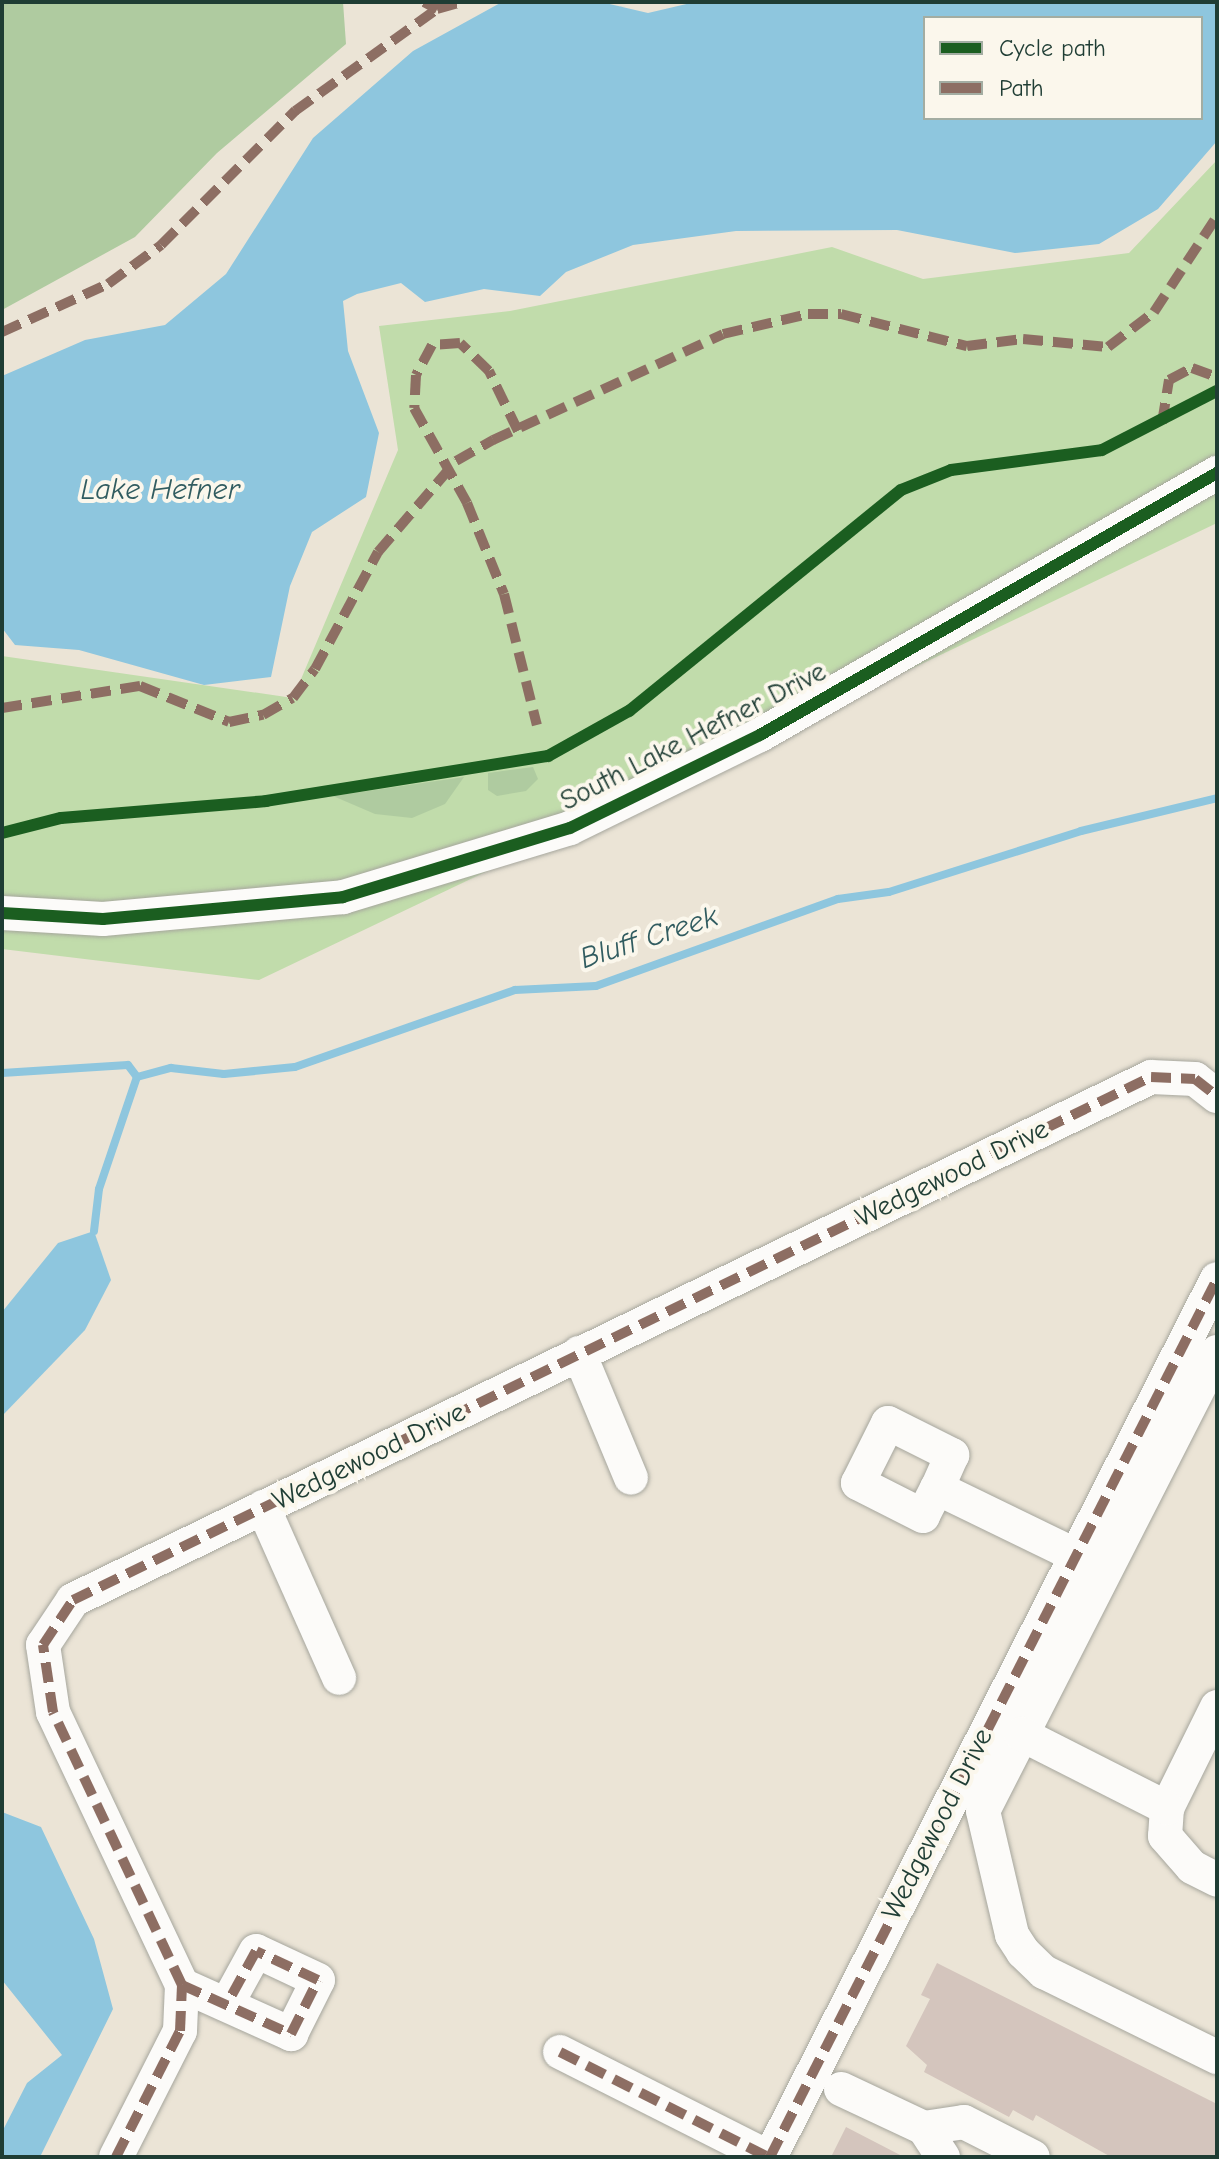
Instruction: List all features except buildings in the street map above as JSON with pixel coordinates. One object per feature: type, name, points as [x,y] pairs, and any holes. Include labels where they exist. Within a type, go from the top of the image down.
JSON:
[{"type":"street","name":"South Lake Hefner Drive","points":[[2,913],[103,919],[343,897],[570,828],[760,735],[1217,473]]},
{"type":"street","name":"Wedgewood Drive","points":[[116,2157],[180,2031],[182,1985],[53,1712],[43,1645],[73,1600],[1151,1077],[1195,1079],[1217,1096]]},
{"type":"street","name":"Wedgewood Drive","points":[[769,2157],[1073,1554],[1217,1279]]},
{"type":"street","points":[[1217,1352],[983,1811],[1012,1935],[1044,1972],[1217,2057]]},
{"type":"street","points":[[579,1353],[631,1478]]},
{"type":"street","points":[[937,1488],[1073,1554]]},
{"type":"street","points":[[263,1507],[339,1678]]},
{"type":"street","points":[[1166,1822],[1217,1707]]},
{"type":"street","points":[[1021,1734],[1166,1822],[1192,1867],[1217,1880]]},
{"type":"street","points":[[182,1985],[228,2002]]},
{"type":"street","points":[[560,2052],[769,2157]]},
{"type":"street","points":[[841,2089],[924,2128],[943,2157]]},
{"type":"street","points":[[924,2128],[964,2122],[1033,2157]]},
{"type":"green space","points":[[2,2],[343,2],[346,44],[217,153],[135,237],[2,310]]},
{"type":"green space","points":[[1217,160],[1217,523],[259,980],[2,949],[2,656],[293,698],[398,450],[379,326],[510,311],[832,247],[923,279],[1129,253]]},
{"type":"green space","points":[[533,767],[538,779],[526,791],[497,796],[488,790],[488,773]]},
{"type":"green space","points":[[464,777],[445,804],[412,818],[375,814],[333,796]]},
{"type":"water","name":"Lake Hefner","points":[[502,2],[601,2],[648,13],[695,2],[1217,2],[1217,141],[1158,209],[1099,244],[1015,253],[897,230],[736,231],[633,245],[566,272],[540,296],[484,289],[425,302],[401,283],[357,294],[343,301],[348,351],[379,433],[366,497],[312,532],[290,586],[271,677],[204,685],[79,650],[15,645],[2,628],[2,376],[85,340],[165,325],[226,274],[313,138],[413,51]]},
{"type":"water","points":[[94,1231],[111,1280],[85,1330],[2,1416],[2,1312],[58,1243]]},
{"type":"water","points":[[2,1812],[41,1827],[94,1939],[113,2009],[40,2157],[2,2157],[2,2132],[27,2083],[62,2055],[2,1980]]},
{"type":"waterway","name":"Bluff Creek","points":[[2,1073],[128,1065],[137,1077],[171,1068],[224,1074],[295,1067],[515,990],[596,986],[838,899],[889,892],[1081,831],[1217,798]]},
{"type":"waterway","points":[[94,1231],[99,1189],[137,1077]]},
{"type":"marked path","points":[[424,2],[437,9],[462,2]]},
{"type":"marked path","points":[[2,332],[108,284],[161,245],[295,111],[437,9]]},
{"type":"marked path","points":[[2,708],[140,686],[229,722],[263,715],[293,698],[315,669],[378,552],[456,461],[493,440],[723,334],[808,314],[841,314],[967,346],[1023,339],[1108,347],[1154,312],[1217,216]]},
{"type":"marked path","points":[[518,431],[489,371],[460,343],[432,345],[416,375],[414,408],[467,503],[504,594],[537,725]]},
{"type":"marked path","points":[[1162,423],[1169,380],[1192,368],[1217,377]]},
{"type":"marked path","points":[[116,2157],[180,2031],[182,1985],[53,1712],[43,1645],[73,1600],[1151,1077],[1195,1079],[1217,1096]]},
{"type":"marked path","points":[[770,2157],[1217,1279]]},
{"type":"marked path","points":[[182,1985],[291,2034],[318,1980],[256,1951],[228,2002]]},
{"type":"marked path","points":[[560,2052],[768,2157]]},
{"type":"cycle path","points":[[2,833],[61,818],[266,801],[548,756],[629,711],[901,490],[951,470],[1102,450],[1217,391]]},
{"type":"cycle path","points":[[2,913],[103,919],[343,897],[570,828],[760,735],[1217,473]]}]
